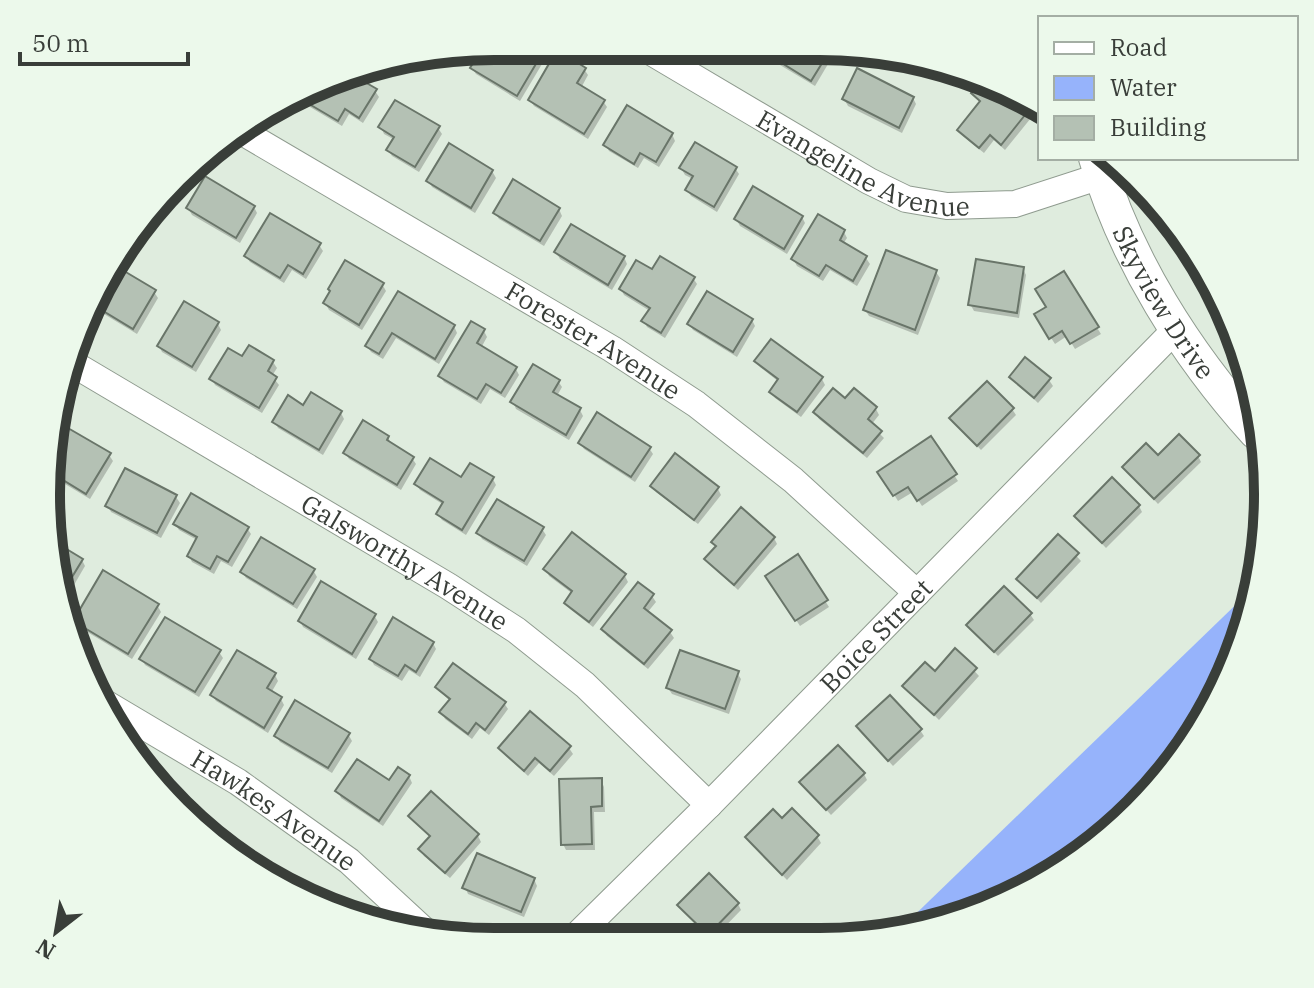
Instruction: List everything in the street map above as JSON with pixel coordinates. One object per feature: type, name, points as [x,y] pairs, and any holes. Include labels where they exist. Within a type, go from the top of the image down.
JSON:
[{"type":"street","name":"Evangeline Avenue","points":[[665,60],[869,181],[906,199],[947,206],[1015,204],[1098,167]]},
{"type":"street","name":"Forester Avenue","points":[[249,136],[612,349],[696,404],[793,480],[917,593]]},
{"type":"street","name":"Skyview Drive","points":[[1098,167],[1131,247],[1176,329],[1215,384],[1248,423]]},
{"type":"street","name":"Boice Street","points":[[584,928],[1176,329]]},
{"type":"street","name":"Galsworthy Avenue","points":[[79,367],[448,586],[516,630],[585,685],[709,805]]},
{"type":"street","name":"Hawkes Avenue","points":[[118,711],[238,782],[349,861],[414,921]]},
{"type":"water","points":[[1241,600],[1221,660],[1196,711],[1164,758],[1127,801],[1084,838],[1037,870],[960,905],[911,918]]},
{"type":"building","points":[[538,60],[517,96],[470,68],[474,61]]},
{"type":"building","points":[[551,60],[573,60],[586,68],[577,83],[605,100],[584,134],[528,100]]},
{"type":"building","points":[[777,60],[824,60],[811,81]]},
{"type":"building","points":[[857,68],[914,97],[899,128],[842,99]]},
{"type":"building","points":[[362,81],[377,89],[359,118],[345,109],[338,121],[307,103]]},
{"type":"building","points":[[974,89],[1027,113],[1001,145],[990,135],[979,148],[957,130],[980,101],[971,93]]},
{"type":"building","points":[[395,100],[440,126],[415,167],[386,150],[394,137],[378,127]]},
{"type":"building","points":[[627,105],[673,133],[656,162],[640,153],[634,164],[603,145]]},
{"type":"building","points":[[695,142],[737,167],[714,207],[685,190],[693,176],[679,168]]},
{"type":"building","points":[[449,143],[493,170],[471,208],[426,181]]},
{"type":"building","points":[[205,176],[255,206],[236,238],[186,208]]},
{"type":"building","points":[[513,179],[560,208],[540,241],[493,213]]},
{"type":"building","points":[[753,186],[803,216],[784,249],[734,219]]},
{"type":"building","points":[[270,213],[321,243],[303,274],[288,265],[280,278],[244,256]]},
{"type":"building","points":[[818,214],[845,230],[840,240],[867,256],[853,281],[826,265],[819,276],[791,259]]},
{"type":"building","points":[[571,224],[625,256],[608,285],[554,252]]},
{"type":"building","points":[[886,250],[937,270],[915,330],[863,310]]},
{"type":"building","points":[[660,256],[695,277],[661,333],[641,321],[650,308],[619,289],[636,260],[652,269]]},
{"type":"building","points":[[976,259],[1024,267],[1017,313],[968,305]]},
{"type":"building","points":[[345,260],[384,283],[359,325],[323,303]]},
{"type":"building","points":[[122,270],[156,290],[133,329],[101,310]]},
{"type":"building","points":[[1064,271],[1099,327],[1070,344],[1062,331],[1049,339],[1034,314],[1046,307],[1035,289]]},
{"type":"building","points":[[398,291],[455,325],[435,359],[392,333],[379,354],[365,346]]},
{"type":"building","points":[[707,291],[753,319],[733,352],[687,324]]},
{"type":"building","points":[[184,301],[219,322],[192,367],[157,346]]},
{"type":"building","points":[[471,321],[485,329],[477,343],[517,367],[501,393],[486,384],[477,399],[438,376]]},
{"type":"building","points":[[771,339],[823,377],[797,412],[769,392],[778,379],[754,361]]},
{"type":"building","points":[[249,345],[274,360],[268,371],[277,377],[259,408],[209,379],[228,348],[242,356]]},
{"type":"building","points":[[1025,357],[1051,378],[1034,398],[1009,377]]},
{"type":"building","points":[[533,364],[560,380],[553,392],[581,408],[566,435],[510,402]]},
{"type":"building","points":[[987,381],[1014,408],[977,446],[949,418]]},
{"type":"building","points":[[833,388],[845,398],[854,388],[877,407],[868,419],[882,431],[863,453],[813,412]]},
{"type":"building","points":[[311,392],[342,411],[319,450],[272,422],[288,395],[303,405]]},
{"type":"building","points":[[597,412],[651,447],[631,477],[578,443]]},
{"type":"building","points":[[363,420],[414,457],[397,485],[343,453]]},
{"type":"building","points":[[65,427],[111,453],[86,494],[61,478]]},
{"type":"building","points":[[1179,434],[1200,455],[1154,499],[1122,467],[1146,443],[1158,455]]},
{"type":"building","points":[[931,436],[957,474],[917,501],[908,487],[893,496],[877,472]]},
{"type":"building","points":[[675,453],[719,487],[694,520],[650,486]]},
{"type":"building","points":[[430,458],[461,477],[470,463],[494,477],[462,530],[436,514],[443,502],[414,484]]},
{"type":"building","points":[[125,468],[177,495],[157,533],[105,506]]},
{"type":"building","points":[[1112,477],[1140,505],[1102,543],[1074,516]]},
{"type":"building","points":[[191,493],[249,527],[228,562],[217,556],[210,569],[187,556],[197,537],[173,524]]},
{"type":"building","points":[[497,499],[544,527],[524,561],[476,533]]},
{"type":"building","points":[[741,507],[775,537],[734,585],[704,559],[716,546],[711,542]]},
{"type":"building","points":[[572,532],[626,574],[589,622],[564,603],[572,591],[543,569]]},
{"type":"building","points":[[1058,534],[1079,553],[1037,598],[1016,579]]},
{"type":"building","points":[[261,537],[315,569],[293,604],[240,572]]},
{"type":"building","points":[[64,547],[83,559],[69,582]]},
{"type":"building","points":[[798,554],[828,600],[795,621],[765,576]]},
{"type":"building","points":[[103,570],[159,604],[128,654],[81,626],[77,614]]},
{"type":"building","points":[[321,581],[376,614],[352,654],[298,621]]},
{"type":"building","points":[[638,582],[654,594],[644,608],[672,630],[644,664],[601,629]]},
{"type":"building","points":[[1004,586],[1032,613],[994,652],[966,625]]},
{"type":"building","points":[[165,617],[221,650],[195,692],[139,659]]},
{"type":"building","points":[[393,617],[434,642],[416,672],[405,665],[398,676],[369,659]]},
{"type":"building","points":[[955,648],[977,668],[934,715],[902,686],[925,662],[935,671]]},
{"type":"building","points":[[237,650],[276,673],[267,688],[282,697],[264,728],[210,695]]},
{"type":"building","points":[[680,650],[739,671],[725,709],[666,688]]},
{"type":"building","points":[[453,663],[506,702],[485,730],[476,723],[468,734],[439,712],[450,699],[435,687]]},
{"type":"building","points":[[890,695],[922,729],[888,761],[856,726]]},
{"type":"building","points":[[295,700],[350,733],[328,768],[274,736]]},
{"type":"building","points":[[530,711],[571,746],[550,771],[535,758],[524,771],[498,748]]},
{"type":"building","points":[[838,745],[865,773],[826,810],[799,782]]},
{"type":"building","points":[[357,759],[389,780],[398,767],[410,775],[379,821],[335,791]]},
{"type":"building","points":[[602,778],[602,806],[591,807],[592,844],[561,845],[559,779]]},
{"type":"building","points":[[431,791],[479,834],[445,873],[418,849],[430,836],[408,816]]},
{"type":"building","points":[[792,808],[819,835],[782,875],[745,837],[773,809],[782,818]]},
{"type":"building","points":[[477,853],[535,878],[521,912],[462,888]]},
{"type":"building","points":[[709,873],[739,903],[715,928],[701,928],[677,905]]}]
